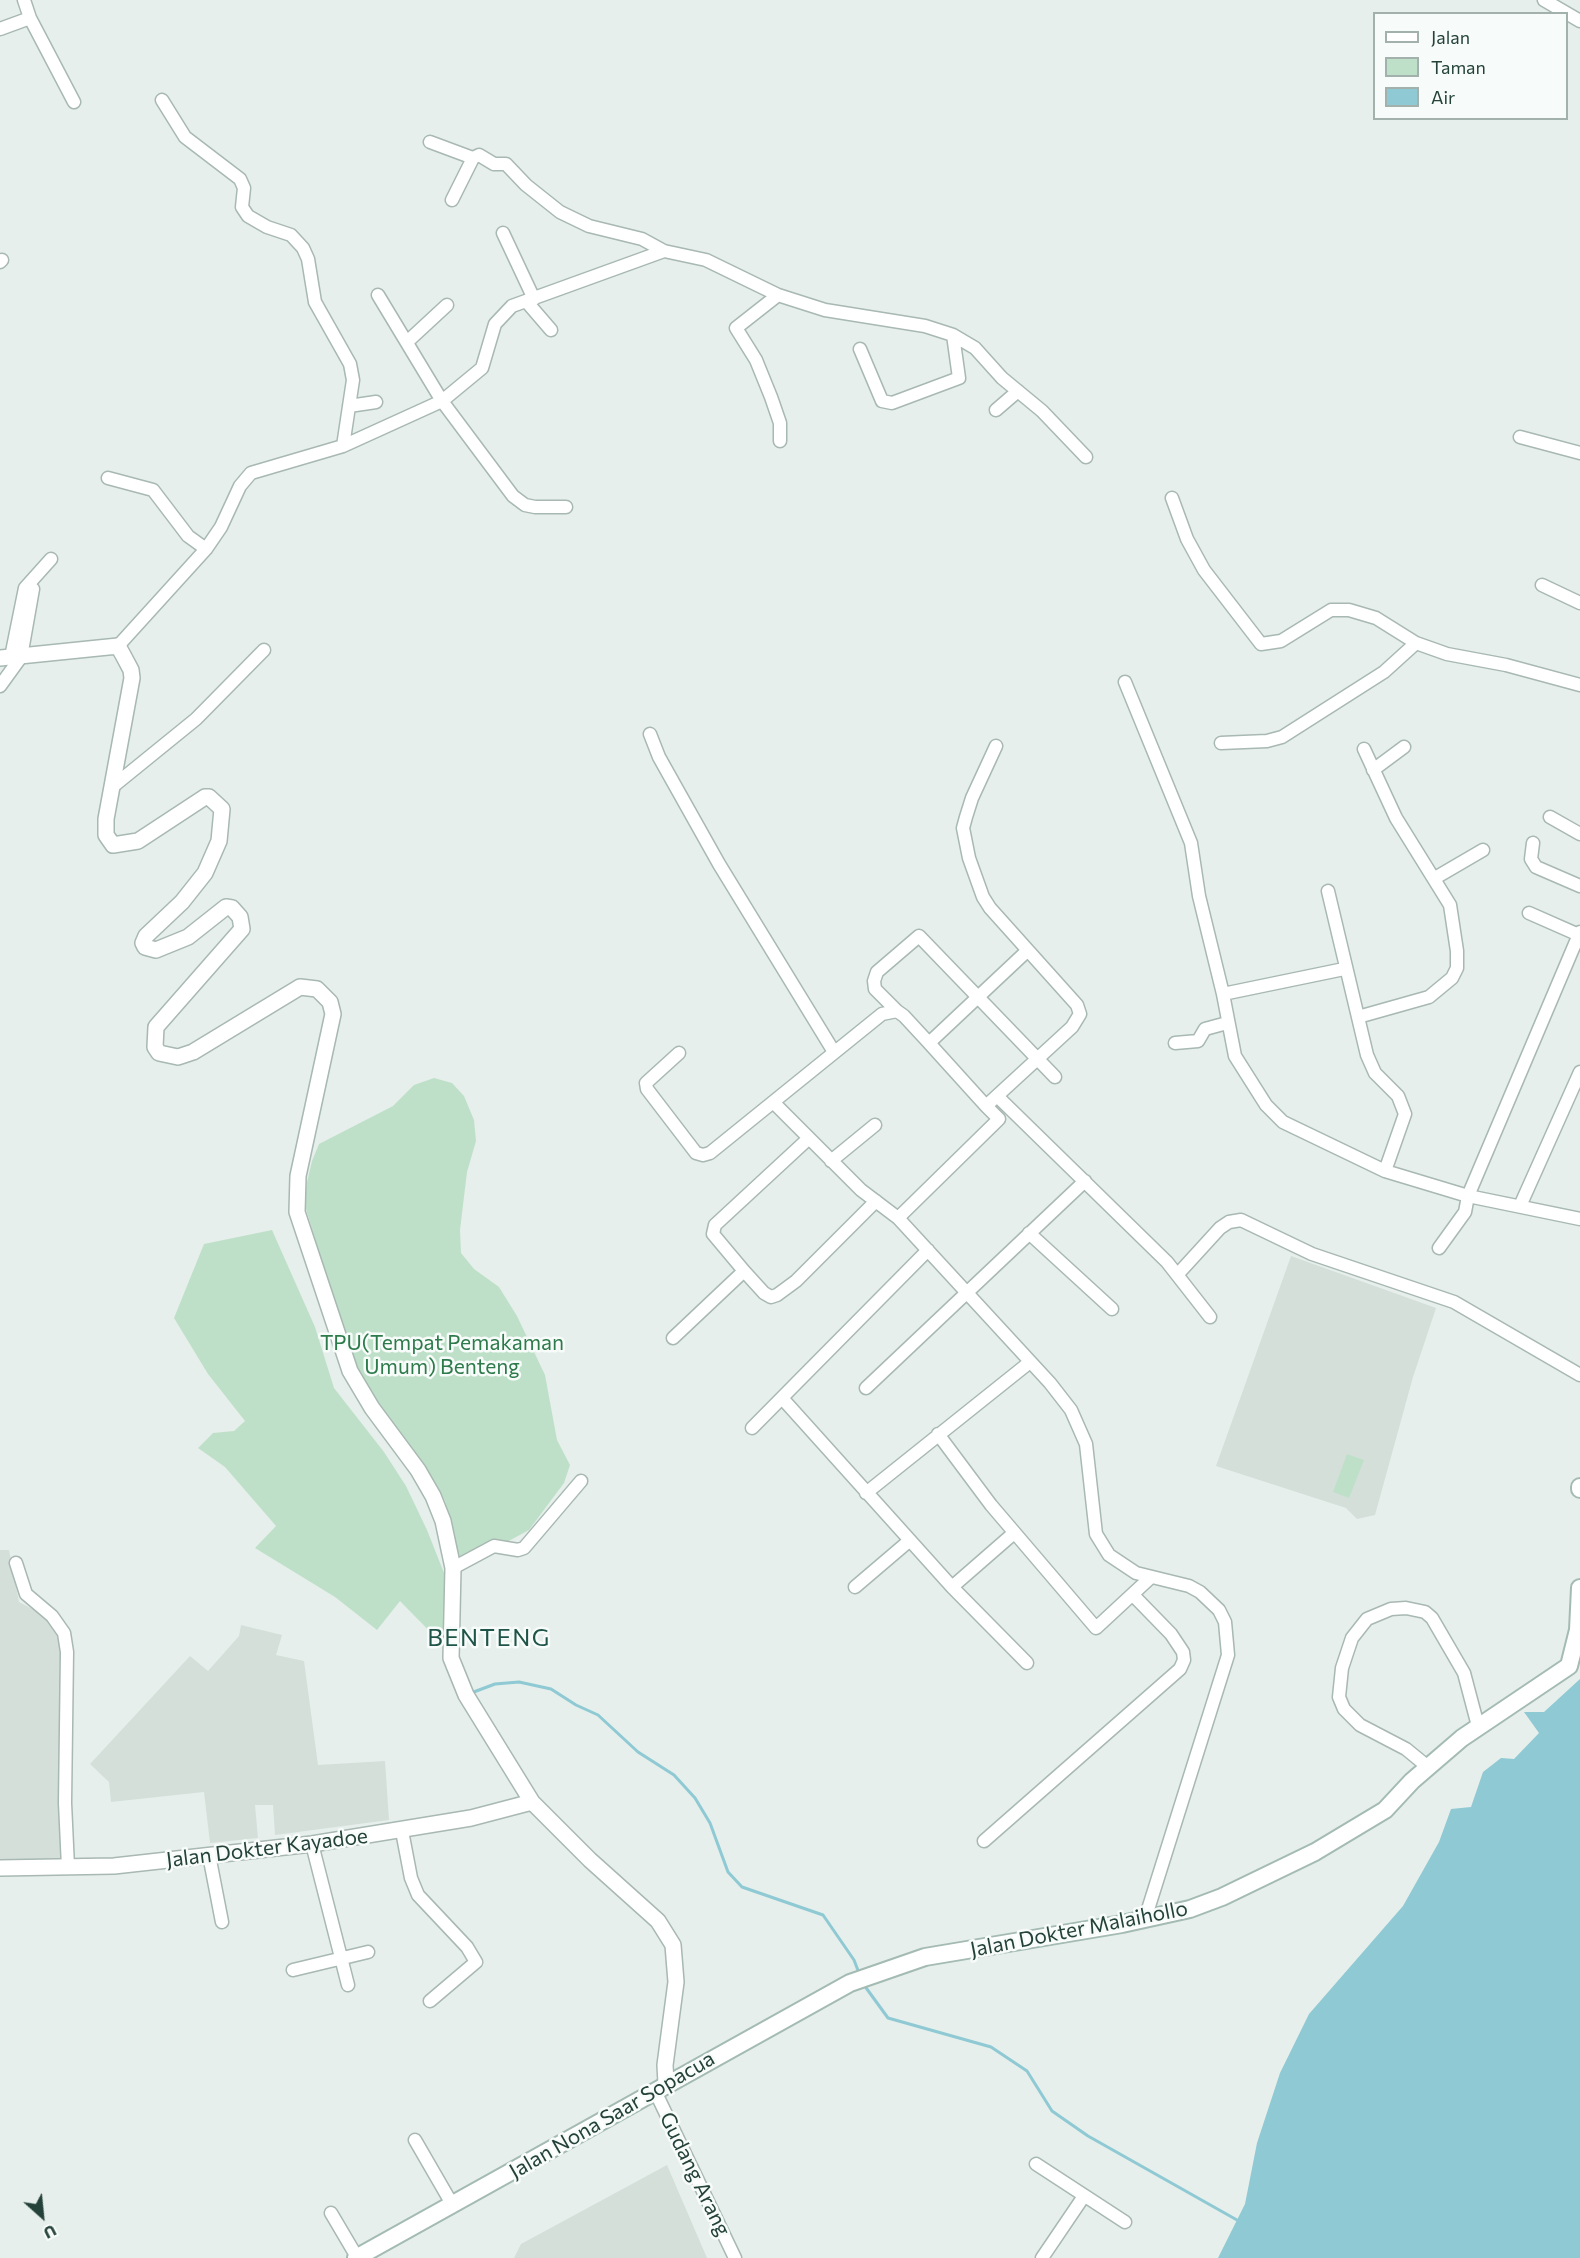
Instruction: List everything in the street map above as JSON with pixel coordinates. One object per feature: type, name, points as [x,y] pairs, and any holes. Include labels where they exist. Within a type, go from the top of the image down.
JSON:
[{"type":"main road","name":"Jalan Dokter Malaihollo","points":[[870,1975],[926,1957],[1190,1909],[1222,1897],[1315,1852],[1385,1810],[1428,1767],[1478,1726],[1569,1666],[1578,1630],[1580,1588]]},
{"type":"main road","name":"Jalan Nona Saar Sopacua","points":[[356,2258],[606,2121],[660,2087],[850,1983],[870,1975]]},
{"type":"street","points":[[24,0],[30,18],[74,102]]},
{"type":"street","points":[[1544,0],[1565,12]]},
{"type":"street","points":[[0,29],[30,18]]},
{"type":"street","points":[[162,100],[185,137],[240,179],[244,189],[242,207],[248,216],[267,227],[291,235],[303,248],[308,259],[315,302],[350,364],[353,380],[343,446]]},
{"type":"street","points":[[430,142],[473,158]]},
{"type":"street","points":[[452,200],[473,158],[479,155],[494,164],[506,164],[546,202],[576,220],[642,239],[664,251],[706,260],[778,295],[825,310],[925,326],[952,335],[975,348],[1018,391],[1042,411],[1086,457]]},
{"type":"street","points":[[503,233],[530,300],[551,330]]},
{"type":"street","points":[[12,659],[117,646],[206,549],[221,527],[240,486],[251,473],[343,446],[401,422],[442,401],[482,368],[488,355],[492,332],[499,317],[512,306],[664,251]]},
{"type":"street","points":[[378,295],[442,401],[518,501],[535,507],[566,507]]},
{"type":"street","points":[[778,295],[736,328],[756,360],[771,397],[780,423],[780,441]]},
{"type":"street","points":[[407,342],[447,305]]},
{"type":"street","points":[[860,349],[882,401],[892,403],[959,378],[952,335]]},
{"type":"street","points":[[996,410],[1018,391]]},
{"type":"street","points":[[349,406],[376,402]]},
{"type":"street","points":[[1520,437],[1580,453]]},
{"type":"street","points":[[108,478],[153,490],[188,536],[206,549]]},
{"type":"street","points":[[1172,498],[1186,539],[1204,570],[1261,644],[1281,641],[1331,610],[1349,610],[1383,621],[1416,643],[1447,654],[1506,665],[1580,685]]},
{"type":"street","points":[[0,686],[12,659],[33,590],[31,582],[51,559]]},
{"type":"street","points":[[1542,585],[1580,603]]},
{"type":"street","points":[[1221,743],[1267,741],[1282,737],[1384,672],[1416,643]]},
{"type":"street","points":[[117,646],[128,664],[132,678],[111,788],[106,835],[113,844],[138,841],[204,797],[209,797],[222,809],[219,841],[205,873],[182,902],[146,936],[143,943],[145,947],[156,950],[188,937],[226,907],[232,908],[240,917],[242,929],[156,1027],[155,1047],[159,1053],[178,1057],[193,1052],[300,987],[316,990],[330,1002],[333,1014],[300,1167],[297,1212],[350,1371],[372,1408],[413,1463],[433,1496],[448,1536],[453,1568],[449,1646],[454,1668],[484,1728],[532,1802],[590,1860],[658,1921],[673,1945],[676,1982],[660,2087]]},
{"type":"street","points":[[111,788],[196,718],[264,650]]},
{"type":"street","points":[[1125,682],[1191,843],[1199,896],[1237,1061],[1275,1116],[1300,1131],[1385,1171],[1468,1196],[1580,1219]]},
{"type":"street","points":[[650,734],[659,757],[719,864],[834,1052]]},
{"type":"street","points":[[986,1106],[1072,1027],[1080,1014],[1077,1005],[1002,924],[983,897],[965,840],[963,828],[972,798],[996,746]]},
{"type":"street","points":[[1373,770],[1404,747]]},
{"type":"street","points":[[1358,1017],[1429,997],[1452,978],[1457,968],[1456,931],[1450,905],[1396,818],[1364,749]]},
{"type":"street","points":[[1550,817],[1580,834]]},
{"type":"street","points":[[1533,843],[1531,859],[1536,867],[1580,886]]},
{"type":"street","points":[[1435,878],[1483,850]]},
{"type":"street","points":[[1328,891],[1344,969],[1370,1065],[1398,1096],[1405,1114],[1385,1171]]},
{"type":"street","points":[[1440,1248],[1465,1212],[1468,1196],[1577,950],[1579,934],[1529,913]]},
{"type":"street","points":[[999,1119],[904,1016],[875,989],[874,981],[878,972],[919,936],[1055,1077]]},
{"type":"street","points":[[928,1043],[1028,951]]},
{"type":"street","points":[[1223,994],[1344,969]]},
{"type":"street","points":[[679,1053],[646,1083],[647,1089],[696,1153],[703,1155],[710,1153],[882,1014],[897,1011]]},
{"type":"street","points":[[1175,1043],[1198,1041],[1205,1029],[1227,1023]]},
{"type":"street","points":[[1520,1206],[1580,1072]]},
{"type":"street","points":[[997,1096],[1178,1274],[1210,1317]]},
{"type":"street","points":[[773,1102],[831,1161],[898,1218],[1064,1401],[1081,1428],[1086,1444],[1092,1510],[1100,1541],[1117,1562],[1150,1578],[1189,1586],[1210,1599],[1225,1622],[1228,1655],[1145,1919]]},
{"type":"street","points":[[898,1218],[1010,1108]]},
{"type":"street","points":[[831,1161],[875,1125]]},
{"type":"street","points":[[808,1139],[713,1228],[714,1236],[764,1293],[771,1297],[777,1295],[796,1281],[876,1201]]},
{"type":"street","points":[[866,1388],[1085,1181]]},
{"type":"street","points":[[1178,1274],[1220,1228],[1229,1222],[1241,1220],[1312,1254],[1405,1287],[1429,1291],[1454,1302],[1580,1376]]},
{"type":"street","points":[[1029,1233],[1112,1309]]},
{"type":"street","points":[[752,1428],[836,1340],[928,1250]]},
{"type":"street","points":[[673,1338],[744,1271]]},
{"type":"street","points":[[866,1494],[1030,1362]]},
{"type":"street","points":[[782,1398],[909,1541],[1027,1663]]},
{"type":"street","points":[[938,1434],[1014,1533],[1096,1628],[1150,1578]]},
{"type":"street","points":[[453,1568],[494,1546],[518,1550],[524,1548],[581,1481]]},
{"type":"street","points":[[952,1587],[1014,1533]]},
{"type":"street","points":[[855,1587],[909,1541]]},
{"type":"street","points":[[16,1563],[26,1594],[52,1616],[64,1633],[67,1652],[65,1803],[68,1867]]},
{"type":"street","points":[[984,1841],[1180,1669],[1184,1660],[1183,1652],[1133,1594]]},
{"type":"street","points":[[1428,1767],[1406,1749],[1360,1725],[1344,1709],[1339,1691],[1342,1668],[1352,1638],[1367,1619],[1391,1609],[1406,1608],[1425,1612],[1432,1618],[1464,1673],[1478,1726]]},
{"type":"street","name":"Jalan Dokter Kayadoe","points":[[0,1868],[68,1867],[312,1844],[471,1818],[532,1802]]},
{"type":"street","points":[[402,1831],[411,1878],[418,1894],[467,1947],[476,1962],[430,2001]]},
{"type":"street","points":[[312,1844],[348,1985]]},
{"type":"street","points":[[209,1855],[222,1922]]},
{"type":"street","points":[[292,1970],[341,1956],[368,1952]]},
{"type":"street","name":"Gudang Arang","points":[[660,2087],[735,2258]]},
{"type":"street","points":[[415,2140],[452,2204]]},
{"type":"street","points":[[1036,2164],[1125,2222]]},
{"type":"street","points":[[1042,2258],[1084,2196]]},
{"type":"street","points":[[331,2214],[356,2258]]},
{"type":"shaded area","points":[[1291,1256],[1436,1308],[1413,1377],[1375,1515],[1357,1519],[1346,1508],[1216,1466]]},
{"type":"shaded area","points":[[0,1550],[9,1550],[19,1602],[48,1617],[64,1642],[61,1677],[61,1862],[0,1866]]},
{"type":"shaded area","points":[[241,1625],[282,1635],[276,1655],[304,1661],[318,1765],[385,1761],[389,1820],[275,1835],[273,1805],[255,1805],[258,1838],[210,1843],[204,1792],[111,1802],[109,1782],[90,1764],[190,1656],[208,1671],[239,1636]]},
{"type":"shaded area","points":[[667,2165],[707,2258],[514,2258],[521,2244]]},
{"type":"green space","name":"TPU(Tempat Pemakaman Umum) Benteng","points":[[434,1078],[452,1083],[464,1096],[474,1120],[476,1141],[467,1172],[460,1230],[461,1253],[474,1269],[499,1287],[517,1316],[545,1375],[557,1440],[570,1465],[564,1483],[529,1530],[461,1567],[453,1544],[445,1501],[424,1466],[377,1412],[353,1365],[303,1199],[312,1161],[319,1144],[393,1106],[414,1085]]},
{"type":"green space","points":[[272,1230],[315,1327],[334,1388],[384,1452],[406,1486],[427,1530],[450,1588],[446,1648],[400,1601],[377,1630],[335,1597],[255,1548],[276,1526],[225,1467],[198,1448],[213,1433],[234,1431],[245,1421],[208,1374],[174,1318],[204,1244]]},
{"type":"green space","points":[[1347,1454],[1364,1460],[1349,1498],[1333,1492]]},
{"type":"water","points":[[1580,1679],[1580,2258],[1218,2258],[1245,2204],[1257,2143],[1280,2073],[1309,2014],[1403,1906],[1439,1842],[1451,1809],[1471,1807],[1483,1772],[1501,1758],[1514,1759],[1539,1733],[1524,1712],[1544,1712]]},
{"type":"waterway","points":[[471,1693],[495,1684],[519,1682],[551,1689],[576,1705],[598,1715],[638,1752],[674,1775],[695,1798],[710,1823],[728,1872],[742,1887],[823,1915],[854,1960],[859,1973]]},
{"type":"waterway","points":[[864,1985],[888,2018],[991,2047],[1027,2071],[1052,2111],[1088,2136],[1237,2220]]},
{"type":"district","name":"BENTENG","points":[[489,1638]]}]
